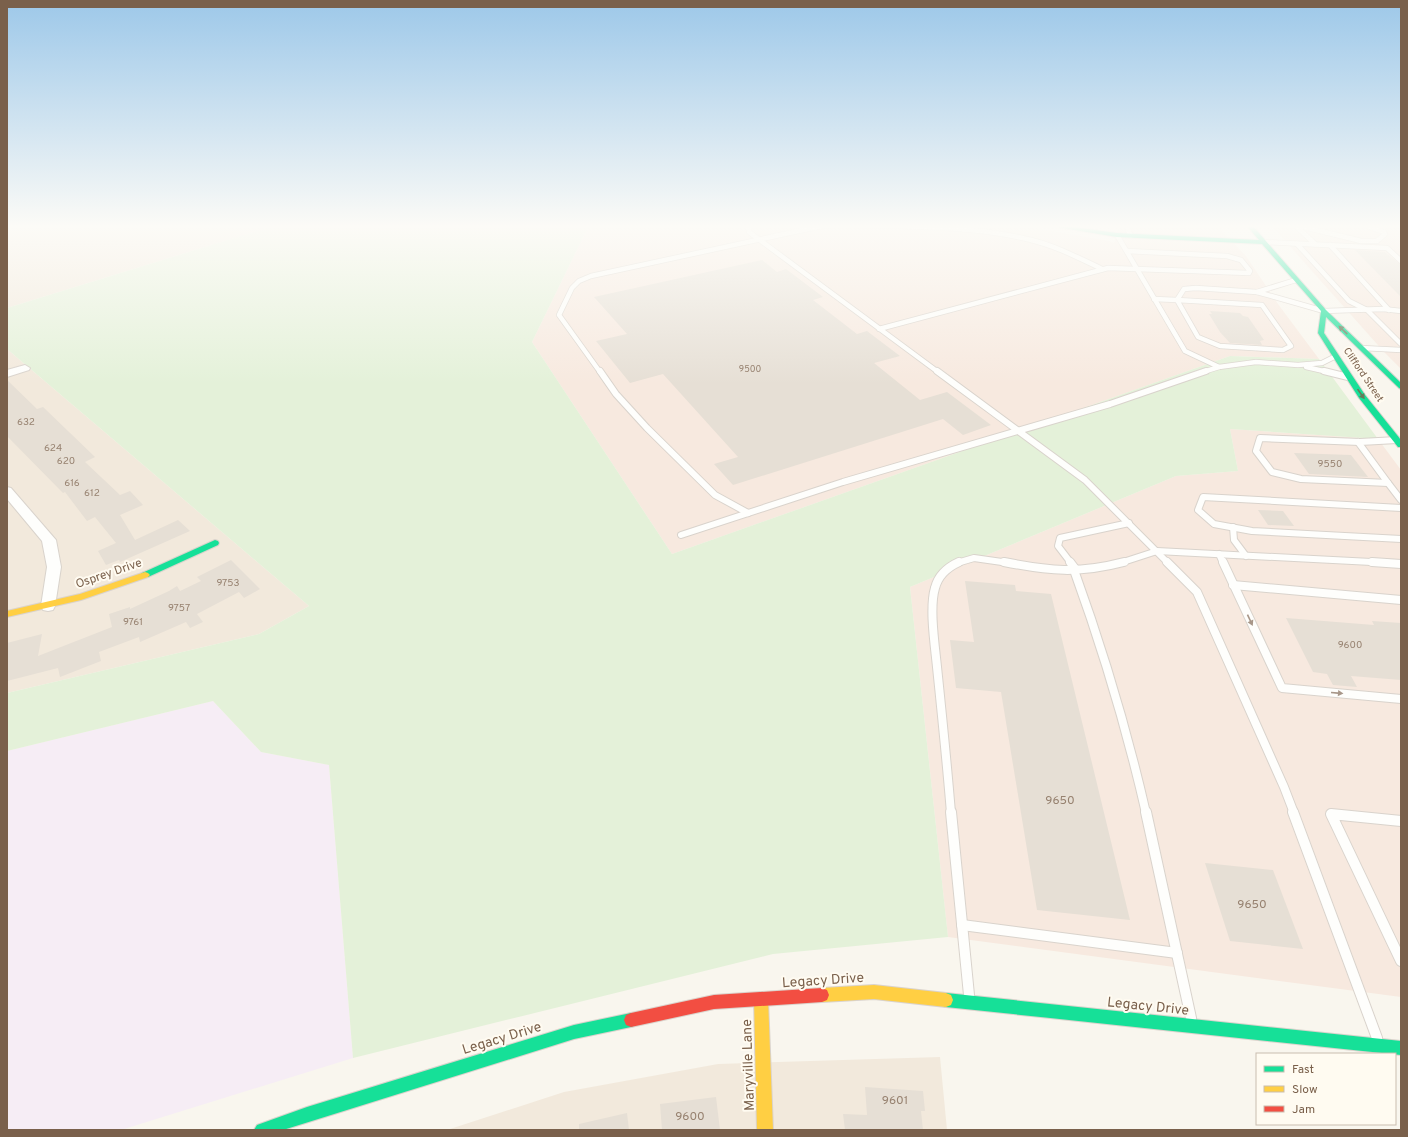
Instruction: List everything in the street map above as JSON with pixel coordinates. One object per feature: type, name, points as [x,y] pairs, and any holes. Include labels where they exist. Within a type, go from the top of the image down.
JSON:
[{"type":"street","name":"Clifford Street","points":[[1296,280],[1324,312],[1401,387]]},
{"type":"street","name":"Clifford Street","points":[[1324,312],[1321,333],[1362,396],[1399,442]]},
{"type":"street","points":[[7,374],[25,368]]},
{"type":"street","points":[[7,491],[50,540],[54,567],[48,606]]},
{"type":"street","name":"Osprey Drive","points":[[7,614],[48,606],[104,591],[157,571],[215,543]]},
{"type":"street","name":"Legacy Drive","points":[[262,1130],[307,1114],[574,1032],[714,1002],[874,992],[1401,1048]]},
{"type":"street","name":"Maryville Lane","points":[[761,999],[765,1130]]},
{"type":"lane","points":[[586,278],[579,281],[574,286],[559,315],[616,394],[647,428],[715,495],[748,513]]},
{"type":"lane","points":[[810,278],[1016,431],[1085,480],[1197,592],[1284,787],[1380,1046]]},
{"type":"lane","points":[[879,329],[1068,278]]},
{"type":"lane","points":[[1142,278],[1185,351],[1219,367]]},
{"type":"lane","points":[[1328,278],[1349,301],[1367,310],[1401,344]]},
{"type":"lane","points":[[1360,278],[1389,310]]},
{"type":"lane","points":[[1257,292],[1296,280]]},
{"type":"lane","points":[[1177,300],[1181,296],[1182,291],[1188,288],[1257,292],[1324,312],[1367,310],[1401,311]]},
{"type":"lane","points":[[1154,299],[1177,300],[1262,305],[1291,346],[1283,350],[1220,346],[1212,343],[1198,337],[1177,300]]},
{"type":"lane","points":[[1362,348],[1401,350]]},
{"type":"lane","points":[[681,535],[843,482],[1110,404],[1219,367],[1256,362],[1298,365],[1322,363],[1336,356]]},
{"type":"lane","points":[[1298,365],[1351,378]]},
{"type":"lane","points":[[1388,483],[1301,479],[1272,472],[1256,451],[1260,438],[1399,442]]},
{"type":"lane","points":[[1358,442],[1401,500]]},
{"type":"lane","points":[[1401,508],[1203,497],[1198,510],[1214,524],[1252,531],[1401,539]]},
{"type":"lane","points":[[1129,523],[1060,538],[1058,546],[1075,570],[1112,682],[1141,789],[1193,1026]]},
{"type":"lane","points":[[1233,527],[1234,540],[1246,556]]},
{"type":"lane","points":[[969,1002],[934,635],[935,587],[950,567],[962,560],[974,558],[1055,570],[1092,569],[1137,559],[1157,551],[1401,564]]},
{"type":"lane","points":[[1219,554],[1282,688],[1401,699]]},
{"type":"lane","points":[[1233,585],[1401,600]]},
{"type":"lane","points":[[1401,821],[1331,814],[1401,962]]},
{"type":"lane","points":[[962,925],[1177,954]]},
{"type":"shaded area","points":[[7,278],[104,278],[7,308]]},
{"type":"shaded area","points":[[563,278],[1261,278],[1319,359],[1230,356],[672,554],[532,342]]},
{"type":"shaded area","points":[[1318,278],[1401,278],[1401,369]]},
{"type":"shaded area","points":[[7,349],[309,606],[259,634],[7,693]]},
{"type":"shaded area","points":[[1230,429],[1378,439],[1401,470],[1401,997],[948,937],[910,587],[1176,476],[1238,471]]},
{"type":"shaded area","points":[[213,701],[261,752],[329,765],[353,1058],[121,1130],[7,1130],[7,751]]},
{"type":"shaded area","points":[[940,1057],[947,1130],[447,1130],[564,1092],[718,1064]]},
{"type":"green space","points":[[104,278],[563,278],[532,342],[672,554],[1230,356],[1319,359],[1378,439],[1230,429],[1238,471],[1176,476],[910,587],[948,937],[773,954],[353,1058],[329,765],[261,752],[213,701],[7,751],[7,693],[259,634],[309,606],[7,349],[7,308]]},
{"type":"building","points":[[680,278],[798,278],[823,297],[813,300],[857,334],[867,331],[900,356],[874,363],[920,400],[947,392],[991,425],[963,435],[943,419],[733,485],[714,464],[738,457],[663,374],[630,383],[596,341],[627,334],[594,297]]},
{"type":"building","points":[[1382,278],[1401,278],[1401,297]]},
{"type":"building","points":[[1210,311],[1240,313],[1243,316],[1248,317],[1264,340],[1260,341],[1262,345],[1230,343],[1220,332],[1209,314],[1212,314]]},
{"type":"building","points":[[7,380],[37,409],[43,407],[95,457],[85,462],[120,495],[130,491],[143,505],[120,515],[135,540],[178,520],[190,531],[120,562],[119,560],[106,565],[98,551],[116,543],[95,517],[87,521],[65,492],[63,493],[7,436]]},
{"type":"building","points":[[1294,453],[1351,455],[1368,477],[1309,474]]},
{"type":"building","points":[[1258,510],[1283,511],[1294,526],[1268,525]]},
{"type":"building","points":[[231,560],[260,589],[244,598],[239,592],[197,614],[203,622],[190,628],[186,622],[140,642],[139,637],[99,652],[101,661],[60,677],[58,668],[7,681],[7,643],[42,634],[38,656],[112,627],[109,614],[130,607],[130,609],[177,586],[180,591],[201,581],[197,577]]},
{"type":"building","points":[[965,581],[1015,585],[1016,591],[1051,594],[1130,920],[1037,910],[1001,692],[956,688],[950,640],[974,642]]},
{"type":"building","points":[[1286,618],[1374,625],[1372,621],[1401,623],[1401,680],[1351,676],[1357,687],[1333,685],[1327,674],[1313,672]]},
{"type":"building","points":[[1205,863],[1273,870],[1303,949],[1230,941]]},
{"type":"building","points":[[865,1087],[923,1091],[925,1111],[921,1111],[923,1130],[845,1130],[843,1114],[867,1115]]},
{"type":"building","points":[[716,1097],[720,1130],[662,1130],[660,1104]]},
{"type":"building","points":[[627,1113],[629,1130],[579,1130],[579,1124]]},
{"type":"traffic: fast","points":[[1295,278],[1324,311],[1401,387]]},
{"type":"traffic: fast","points":[[1324,311],[1321,333],[1362,396],[1401,445]]},
{"type":"traffic: fast","points":[[145,575],[215,543]]},
{"type":"traffic: fast","points":[[946,1000],[1401,1048]]},
{"type":"traffic: fast","points":[[262,1130],[307,1114],[574,1032],[631,1020]]},
{"type":"traffic: slow","points":[[7,614],[81,597],[145,575]]},
{"type":"traffic: slow","points":[[822,995],[874,992],[946,1000]]},
{"type":"traffic: slow","points":[[761,999],[765,1130]]},
{"type":"traffic: jam","points":[[631,1020],[714,1002],[822,995]]}]
